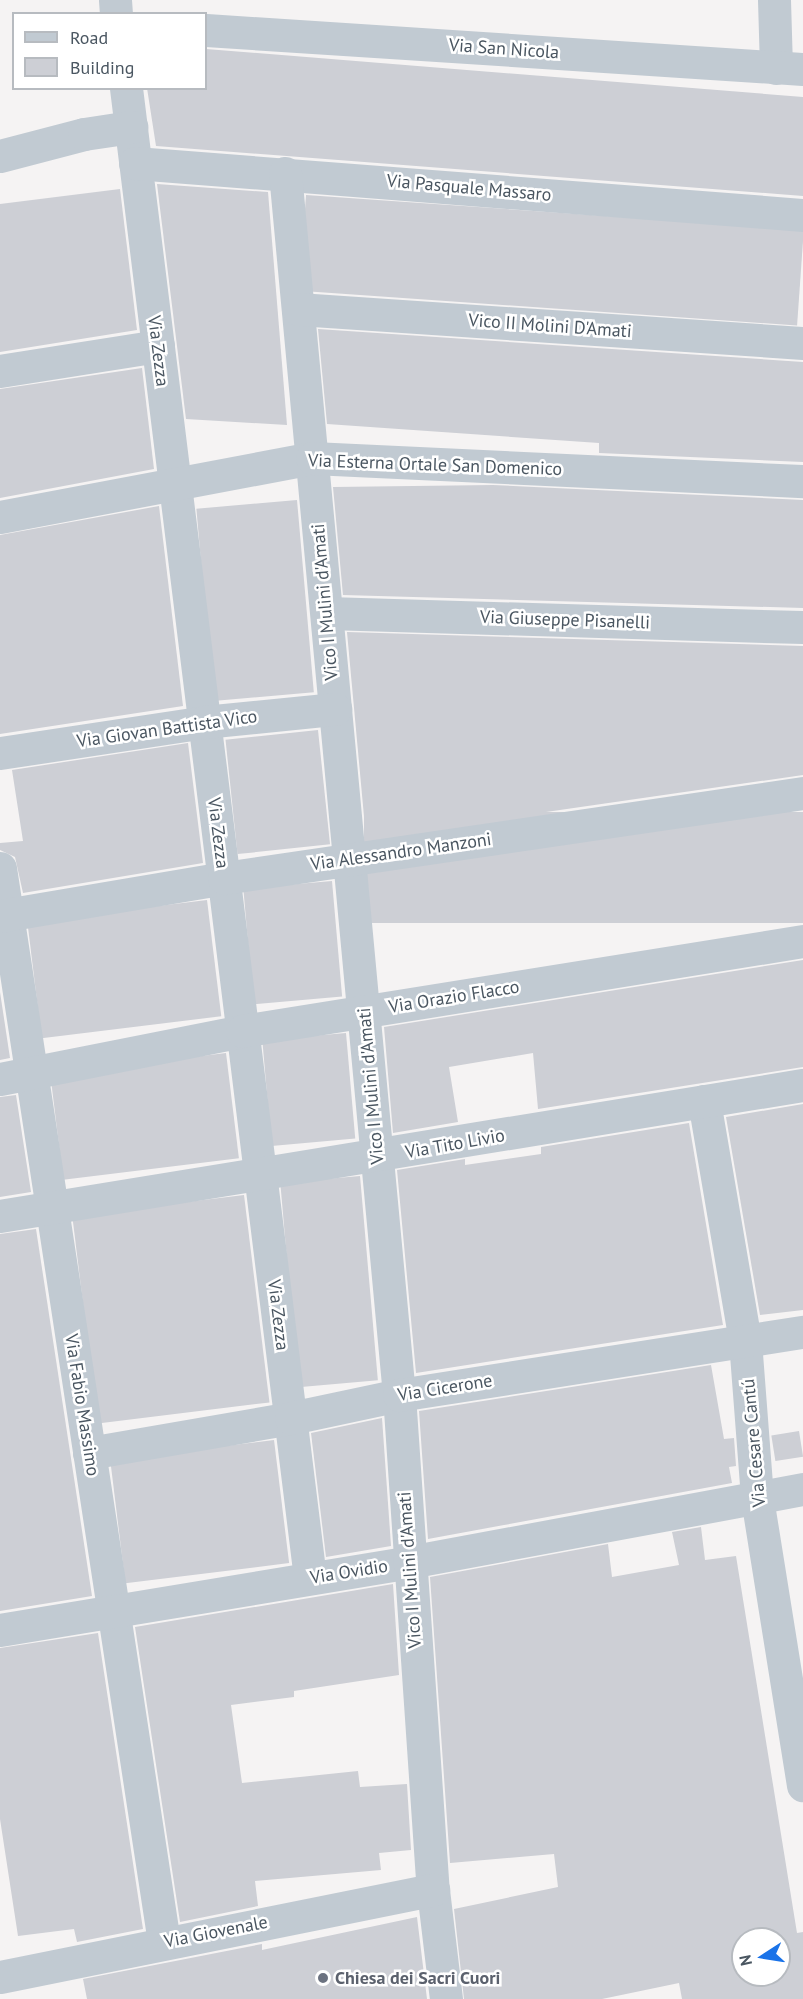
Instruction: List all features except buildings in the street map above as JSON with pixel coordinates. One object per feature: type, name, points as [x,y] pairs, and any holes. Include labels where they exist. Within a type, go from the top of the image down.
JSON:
[{"type":"street","points":[[774,0],[789,69]]},
{"type":"street","name":"Via San Nicola","points":[[207,30],[789,69]]},
{"type":"street","name":"Via Zezza","points":[[126,90],[310,1578]]},
{"type":"street","points":[[0,156],[84,134],[130,127]]},
{"type":"street","name":"Via Pasquale Massaro","points":[[135,163],[803,215]]},
{"type":"street","name":"Vico I Mulini d'Amati","points":[[285,173],[399,1395],[433,1890],[446,1999]]},
{"type":"street","name":"Vico II Molini D'Amati","points":[[298,309],[803,343]]},
{"type":"street","points":[[0,371],[158,346]]},
{"type":"street","name":"Via Esterna Ortale San Domenico","points":[[0,518],[312,458],[803,481]]},
{"type":"street","name":"Via Giuseppe Pisanelli","points":[[327,613],[803,627]]},
{"type":"street","name":"Via Giovan Battista Vico","points":[[0,753],[204,722],[335,709]]},
{"type":"street","name":"Via Alessandro Manzoni","points":[[4,915],[224,878],[803,793]]},
{"type":"street","name":"Via Fabio Massimo","points":[[0,868],[4,915],[32,1073],[164,1942]]},
{"type":"street","name":"Via Orazio Flacco","points":[[0,1078],[242,1031],[803,941]]},
{"type":"street","name":"Via Tito Livio","points":[[0,1216],[378,1157],[803,1085]]},
{"type":"street","name":"Via Cesare Cantú","points":[[704,1101],[745,1341],[757,1498],[803,1785]]},
{"type":"street","name":"Via Cicerone","points":[[89,1453],[291,1418],[399,1395],[803,1332]]},
{"type":"street","name":"Via Ovidio","points":[[0,1630],[409,1562],[803,1489]]},
{"type":"street","name":"Via Giovenale","points":[[0,1977],[164,1942],[433,1890]]},
{"type":"place","name":"Chiesa dei Sacri Cuori","points":[[323,1978]]}]
